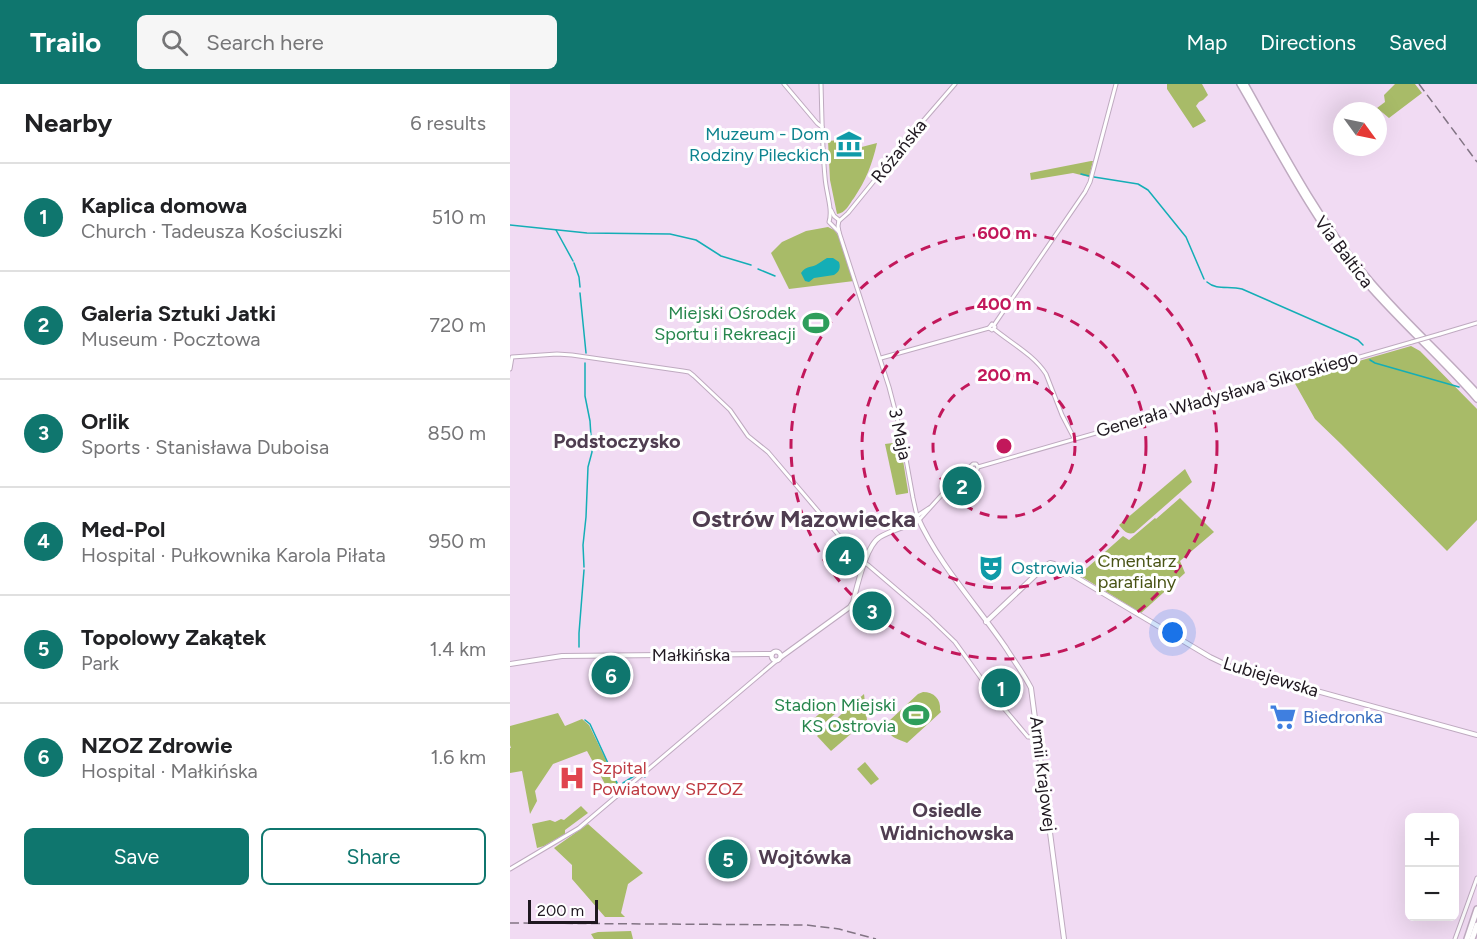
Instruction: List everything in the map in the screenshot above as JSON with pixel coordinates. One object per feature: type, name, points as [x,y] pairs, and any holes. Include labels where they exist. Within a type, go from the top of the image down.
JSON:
[{"type":"highway","name":"Via Baltica","points":[[1244,85],[1302,187],[1347,252],[1397,312],[1477,393]]},
{"type":"highway","name":"Via Baltica","points":[[1244,85],[1299,189],[1344,255],[1394,314],[1477,399]]},
{"type":"highway","points":[[1467,939],[1477,909]]},
{"type":"highway","points":[[1472,939],[1477,925]]},
{"type":"main road","points":[[774,658],[779,660],[781,656],[850,607],[865,562],[877,539],[918,518]]},
{"type":"main road","name":"3 Maja","points":[[918,518],[942,562],[986,622]]},
{"type":"main road","name":"Lubiejewska","points":[[986,622],[1050,563],[1058,565],[1205,654],[1233,668],[1477,735]]},
{"type":"main road","name":"Armii Krajowej","points":[[986,622],[1030,685],[1032,693],[1064,939]]},
{"type":"main road","name":"Małkińska","points":[[510,664],[562,656],[764,655],[774,658],[777,652],[781,656]]},
{"type":"street","points":[[784,84],[822,127]]},
{"type":"street","points":[[821,84],[826,188],[836,221]]},
{"type":"street","name":"Różańska","points":[[836,221],[843,218],[955,84]]},
{"type":"street","points":[[881,358],[989,328],[991,330],[994,327],[1086,192],[1116,84]]},
{"type":"street","name":"3 Maja","points":[[836,221],[881,358],[901,431],[918,518]]},
{"type":"street","name":"Generała Władysława Sikorskiego","points":[[929,508],[947,489],[971,471],[976,472],[978,467],[1477,323]]},
{"type":"street","points":[[994,327],[1042,368],[1062,415],[1075,438]]},
{"type":"street","points":[[510,369],[512,357],[557,354],[689,372],[730,410],[748,436],[768,452],[858,558],[950,636],[996,699],[1028,737],[1038,737]]},
{"type":"street","points":[[915,508],[924,512]]},
{"type":"street","points":[[918,518],[929,508]]},
{"type":"street","points":[[918,518],[929,508]]},
{"type":"street","points":[[510,869],[579,828],[770,666],[774,658]]},
{"type":"street","points":[[1455,939],[1477,878]]},
{"type":"green space","points":[[1167,84],[1202,84],[1208,95],[1196,106],[1206,121],[1193,128],[1167,89]]},
{"type":"green space","points":[[1395,84],[1415,84],[1422,93],[1389,118],[1384,95]]},
{"type":"green space","points":[[852,139],[854,149],[877,143],[862,185],[847,208],[837,214],[830,180],[828,141]]},
{"type":"green space","points":[[1093,161],[1089,177],[1073,173],[1031,180],[1030,173]]},
{"type":"green space","points":[[828,227],[838,235],[854,281],[789,289],[771,253],[782,242],[806,231]]},
{"type":"green space","points":[[1411,346],[1420,351],[1477,409],[1477,520],[1447,551],[1315,419],[1293,380]]},
{"type":"green space","points":[[900,442],[908,493],[896,495],[885,444]]},
{"type":"green space","points":[[1185,469],[1192,482],[1134,533],[1127,533],[1122,529],[1119,525]]},
{"type":"green space","name":"Cmentarz parafialny","points":[[1180,498],[1214,532],[1180,561],[1185,573],[1141,613],[1079,575],[1123,536],[1129,540]]},
{"type":"green space","points":[[868,599],[889,620],[880,628],[860,607]]},
{"type":"green space","name":"Stadion Miejski KS Ostrovia","points":[[923,692],[936,697],[941,712],[907,743],[890,734],[889,721]]},
{"type":"green space","points":[[864,694],[867,720],[831,751],[817,736]]},
{"type":"green space","points":[[829,705],[836,713],[814,732],[808,724]]},
{"type":"green space","points":[[558,713],[565,726],[582,719],[589,725],[620,789],[611,795],[587,751],[553,764],[535,791],[537,801],[530,814],[522,771],[510,773],[510,726]]},
{"type":"green space","points":[[865,762],[879,779],[871,785],[857,769]]},
{"type":"green space","points":[[581,806],[588,813],[565,830],[565,834],[537,848],[532,824],[564,820]]},
{"type":"green space","points":[[588,824],[643,873],[628,884],[621,913],[625,917],[605,917],[572,879],[572,865],[554,848]]},
{"type":"green space","points":[[729,852],[745,869],[738,873],[719,873],[712,866]]},
{"type":"green space","points":[[631,931],[633,939],[594,939],[591,934],[598,932]]},
{"type":"water","points":[[827,258],[833,258],[839,262],[840,268],[837,273],[814,278],[809,282],[805,281],[801,273],[806,268]]},
{"type":"waterway","points":[[1081,174],[1089,176]]},
{"type":"waterway","points":[[1094,177],[1138,184],[1148,190],[1186,237],[1204,279]]},
{"type":"waterway","points":[[510,225],[587,233],[670,234],[696,240],[721,256],[751,265]]},
{"type":"waterway","points":[[556,230],[573,261]]},
{"type":"waterway","points":[[574,263],[580,287]]},
{"type":"waterway","points":[[758,269],[775,276]]},
{"type":"waterway","points":[[1207,282],[1219,287],[1242,289],[1358,340],[1363,345]]},
{"type":"waterway","points":[[580,293],[586,353]]},
{"type":"waterway","points":[[1370,360],[1459,387]]},
{"type":"waterway","points":[[584,567],[583,545],[588,467],[592,452],[590,421],[585,396],[585,363]]},
{"type":"waterway","points":[[579,647],[584,570]]},
{"type":"waterway","points":[[585,720],[590,724],[618,785]]},
{"type":"waterway","points":[[637,775],[643,771]]},
{"type":"waterway","points":[[623,783],[634,776]]},
{"type":"railway","points":[[1419,84],[1477,162]]},
{"type":"railway","points":[[510,923],[806,925],[839,929],[876,939]]},
{"type":"place","name":"Muzeum - Dom Rodziny Pileckich","points":[[849,144]]},
{"type":"place","name":"Miejski Ośrodek Sportu i Rekreacji","points":[[816,323]]},
{"type":"place","name":"Galeria Sztuki Jatki","points":[[962,486]]},
{"type":"place","name":"Med-Pol","points":[[845,556]]},
{"type":"place","name":"Ostrowia","points":[[991,568]]},
{"type":"place","name":"Orlik","points":[[872,611]]},
{"type":"place","name":"NZOZ Zdrowie","points":[[611,675]]},
{"type":"place","name":"Kaplica domowa","points":[[1001,688]]},
{"type":"place","name":"Stadion Miejski KS Ostrovia","points":[[916,715]]},
{"type":"place","name":"Biedronka","points":[[1283,717]]},
{"type":"place","name":"Szpital Powiatowy SPZOZ","points":[[572,778]]},
{"type":"place","name":"Topolowy Zakątek","points":[[728,859]]},
{"type":"district","name":"Podstoczysko","points":[[617,441]]},
{"type":"district","name":"Ostrów Mazowiecka","points":[[804,519]]},
{"type":"district","name":"Osiedle Widnichowska","points":[[947,822]]},
{"type":"district","name":"Wojtówka","points":[[805,857]]}]
